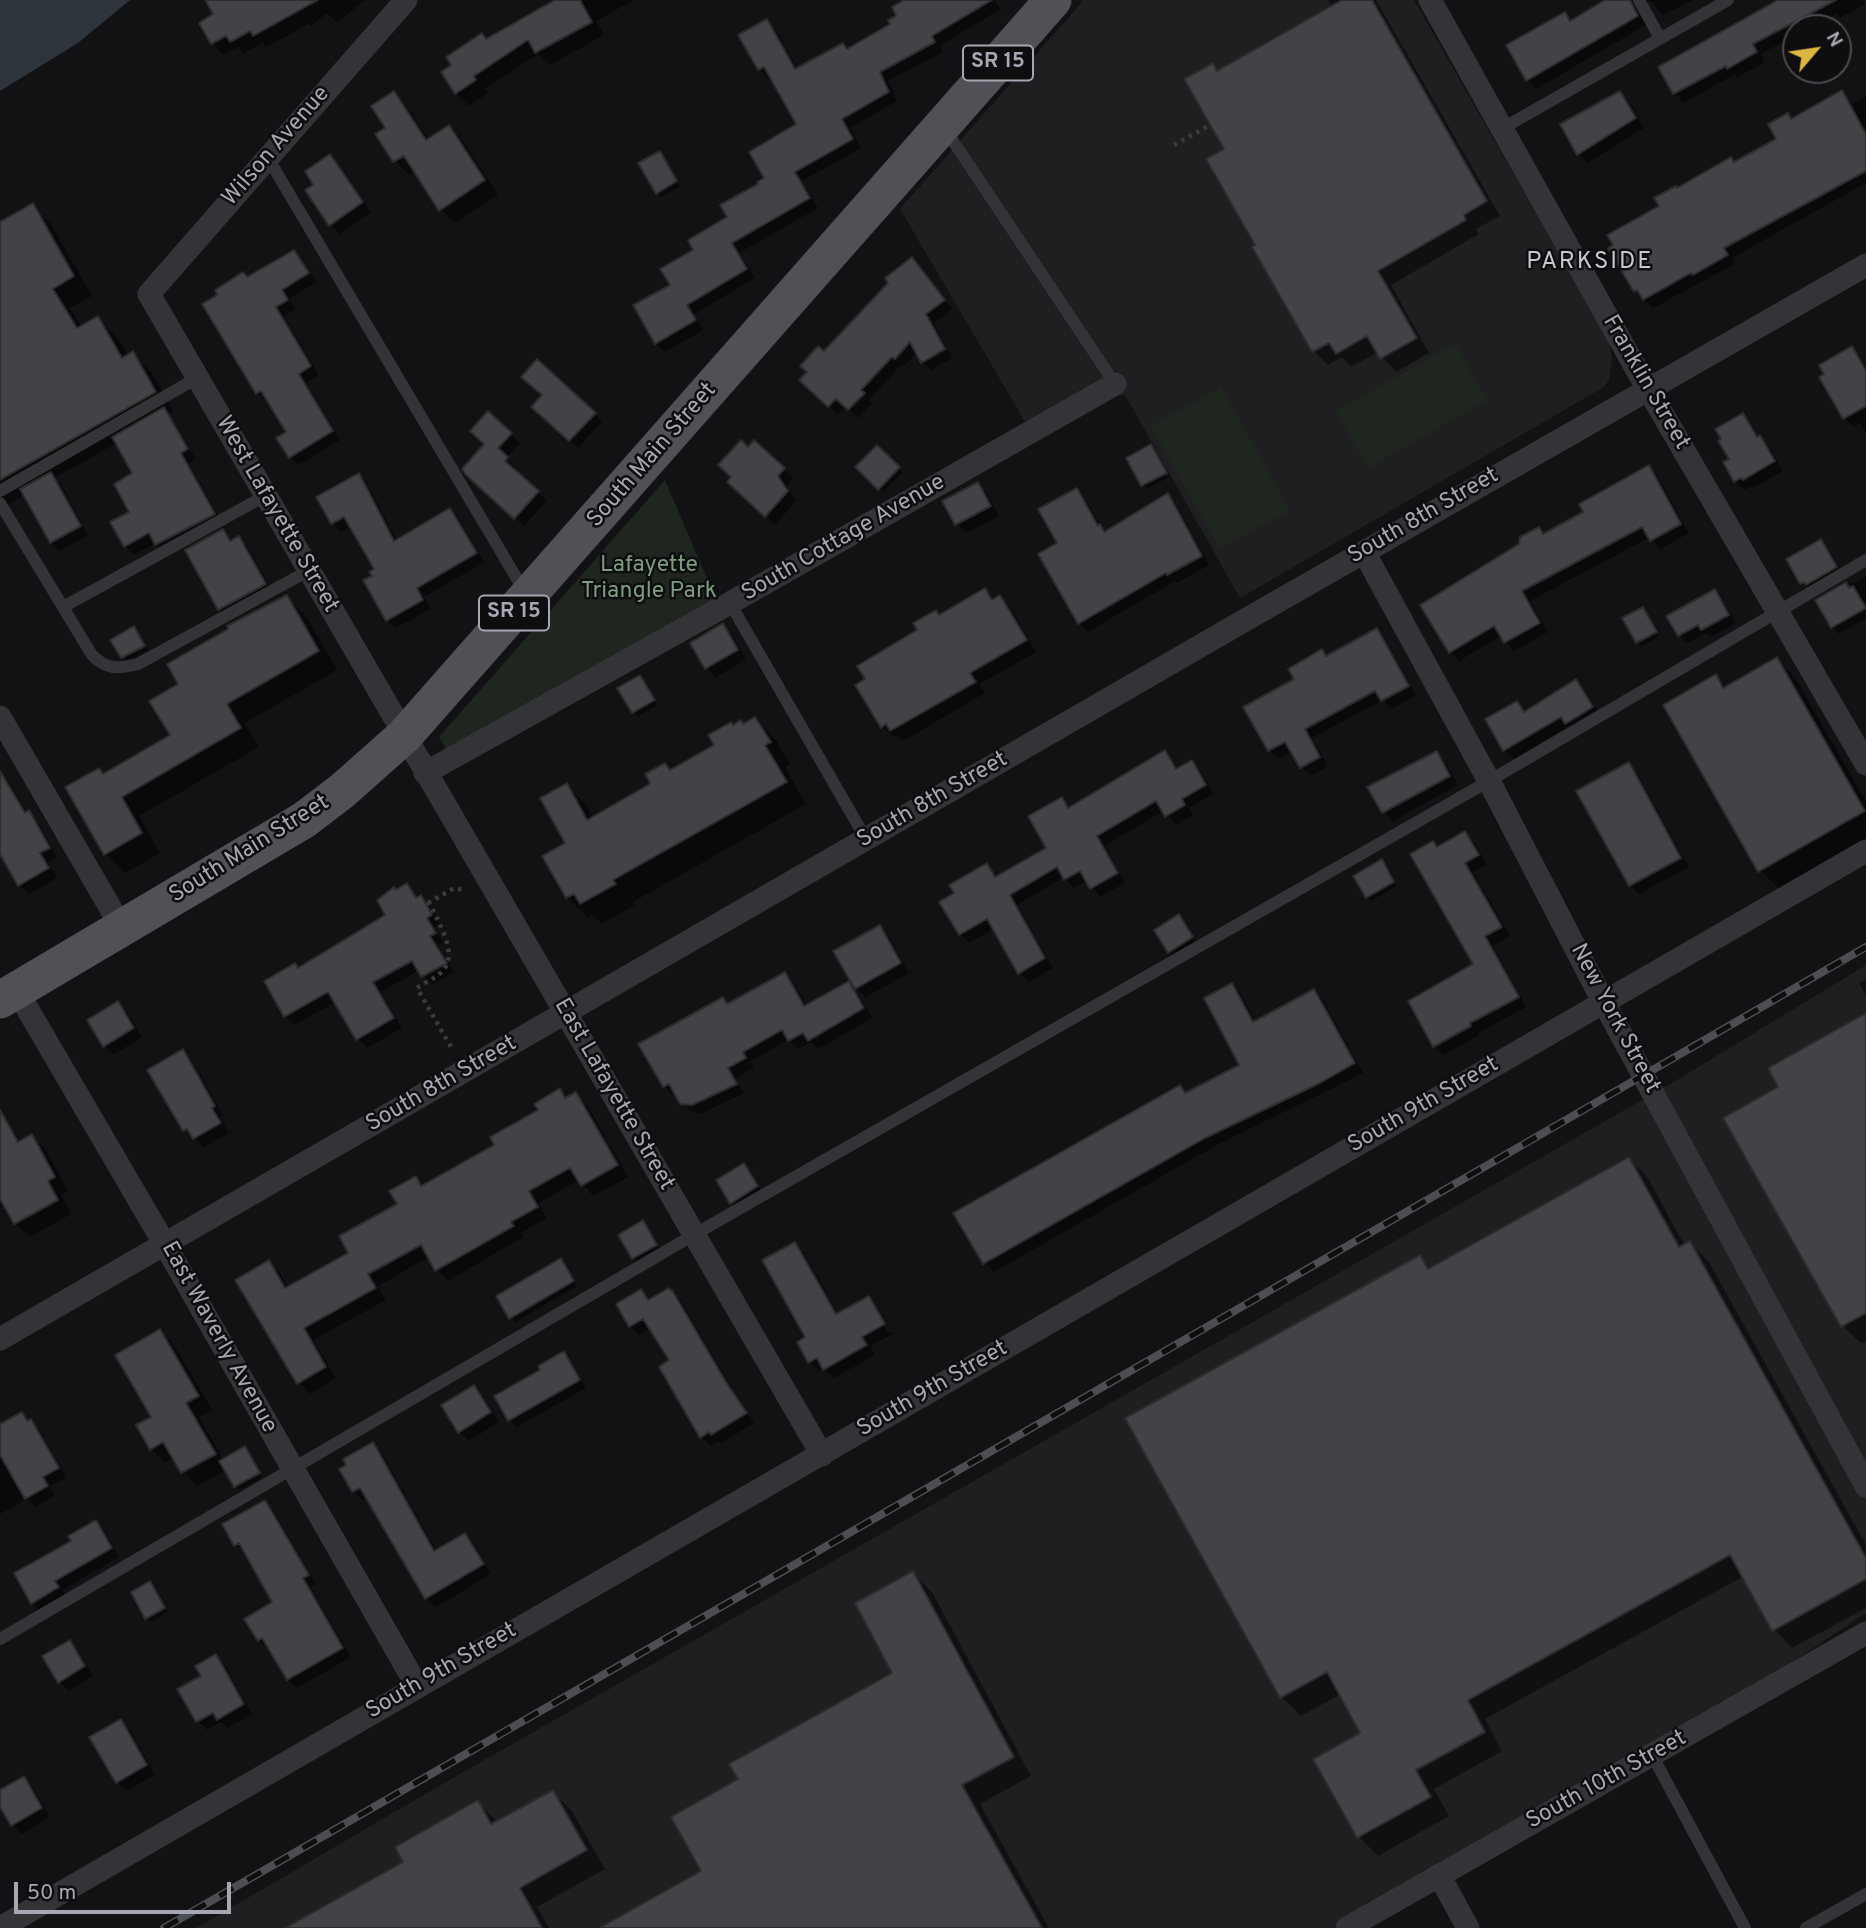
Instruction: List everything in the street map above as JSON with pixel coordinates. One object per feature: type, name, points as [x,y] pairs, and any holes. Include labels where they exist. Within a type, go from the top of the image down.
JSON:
[{"type":"main road","name":"South Main Street","points":[[8,995],[304,820],[342,791],[404,736],[1054,0]]},
{"type":"street","name":"Wilson Avenue","points":[[149,294],[406,0]]},
{"type":"street","name":"Franklin Street","points":[[1430,0],[1648,389],[1866,764]]},
{"type":"street","name":"South 8th Street","points":[[0,1339],[1866,265]]},
{"type":"street","name":"West Lafayette Street","points":[[149,294],[404,736]]},
{"type":"street","name":"South Cottage Avenue","points":[[425,773],[1115,384]]},
{"type":"street","name":"New York Street","points":[[1364,552],[1489,781],[1604,1003],[1866,1486]]},
{"type":"street","points":[[0,717],[122,928]]},
{"type":"street","name":"East Lafayette Street","points":[[404,736],[822,1455]]},
{"type":"street","name":"South 9th Street","points":[[0,1928],[1866,851]]},
{"type":"street","name":"East Waverly Avenue","points":[[8,995],[164,1243],[416,1686]]},
{"type":"street","name":"South 10th Street","points":[[1347,1928],[1866,1633]]},
{"type":"street","points":[[1439,1875],[1468,1928]]},
{"type":"lane","points":[[1639,0],[1660,38]]},
{"type":"lane","points":[[1503,128],[1728,0]]},
{"type":"lane","points":[[942,126],[1115,384]]},
{"type":"lane","points":[[268,158],[528,597]]},
{"type":"lane","points":[[0,491],[197,378]]},
{"type":"lane","points":[[63,607],[265,496]]},
{"type":"lane","points":[[0,503],[92,655],[104,667],[119,669],[138,664],[308,571]]},
{"type":"lane","points":[[0,1639],[293,1471],[694,1235],[1489,781],[1866,560]]},
{"type":"lane","points":[[730,603],[866,839]]},
{"type":"lane","points":[[1652,1755],[1745,1928]]},
{"type":"lane","points":[[1806,1928],[1866,1894]]},
{"type":"path","points":[[1174,145],[1210,125]]},
{"type":"path","points":[[451,1046],[417,988],[443,971],[448,960],[446,934],[427,903],[454,888],[463,890],[486,877]]},
{"type":"shaded area","points":[[0,0],[130,0],[78,43],[0,91]]},
{"type":"shaded area","points":[[1084,0],[1414,0],[1608,339],[1612,358],[1609,380],[1604,387],[1240,598],[1125,395],[1078,396],[1027,425],[900,209]]},
{"type":"shaded area","points":[[1866,965],[1866,1613],[1652,1755],[1347,1928],[196,1928],[458,1775],[1672,1083]]},
{"type":"green space","points":[[1455,344],[1487,400],[1368,468],[1336,411]]},
{"type":"green space","points":[[1221,387],[1290,510],[1220,549],[1151,426]]},
{"type":"green space","name":"Lafayette Triangle Park","points":[[665,480],[717,602],[446,749],[439,737]]},
{"type":"building","points":[[205,0],[318,0],[253,36],[250,31],[230,42],[226,36],[211,44],[199,23],[213,14]]},
{"type":"building","points":[[555,0],[580,0],[592,22],[535,53],[528,40],[474,76],[476,80],[455,94],[441,72],[451,65],[446,57],[482,33],[486,39]]},
{"type":"building","points":[[904,0],[992,0],[932,36],[935,42],[880,72],[889,92],[842,119],[853,139],[795,172],[810,198],[732,243],[747,269],[687,305],[696,320],[655,344],[633,305],[670,285],[660,269],[693,250],[688,240],[727,217],[720,205],[764,178],[749,152],[796,124],[764,67],[758,70],[738,35],[767,19],[795,69],[843,43],[847,49],[890,24],[888,20],[896,16],[892,7]]},
{"type":"building","points":[[1342,0],[1372,0],[1487,201],[1464,215],[1466,220],[1378,271],[1417,338],[1380,359],[1367,336],[1336,354],[1329,343],[1312,352],[1206,159],[1224,149],[1184,79],[1213,63],[1217,71]]},
{"type":"building","points":[[1605,0],[1630,0],[1638,16],[1526,81],[1506,45],[1565,12],[1570,21]]},
{"type":"building","points":[[1778,0],[1836,0],[1810,14],[1782,14],[1782,29],[1753,44],[1757,52],[1673,94],[1658,67]]},
{"type":"building","points":[[1842,90],[1866,134],[1866,171],[1724,248],[1728,255],[1693,275],[1691,273],[1643,300],[1637,290],[1634,292],[1608,248],[1613,245],[1607,235],[1659,206],[1654,198],[1731,157],[1734,162],[1776,139],[1768,124],[1788,113],[1791,119]]},
{"type":"building","points":[[394,91],[426,140],[449,125],[485,180],[439,211],[404,156],[393,162],[375,134],[385,128],[371,106]]},
{"type":"building","points":[[1620,91],[1636,118],[1577,155],[1560,124]]},
{"type":"building","points":[[660,151],[677,181],[656,194],[638,163]]},
{"type":"building","points":[[330,154],[363,202],[329,226],[305,190],[313,185],[305,171]]},
{"type":"building","points":[[33,203],[74,276],[53,289],[77,328],[98,316],[122,358],[133,351],[156,392],[0,480],[0,222]]},
{"type":"building","points":[[294,250],[309,273],[282,290],[288,300],[276,307],[311,366],[299,374],[333,431],[289,458],[276,438],[286,432],[261,391],[256,394],[202,304],[217,295],[215,290],[243,272],[247,277]]},
{"type":"building","points":[[912,257],[945,300],[926,314],[945,349],[921,363],[910,342],[861,390],[865,393],[848,410],[836,399],[828,407],[799,380],[807,372],[800,366],[818,346],[824,351],[888,283],[885,278]]},
{"type":"building","points":[[1852,346],[1866,371],[1866,406],[1843,419],[1819,377],[1824,374],[1819,365]]},
{"type":"building","points":[[537,359],[596,413],[569,441],[531,407],[542,395],[521,377]]},
{"type":"building","points":[[164,407],[188,449],[181,453],[215,514],[155,545],[149,533],[124,547],[110,522],[129,512],[114,484],[132,473],[112,437]]},
{"type":"building","points":[[488,411],[512,433],[498,448],[508,457],[505,461],[539,491],[514,519],[462,469],[484,444],[470,431]]},
{"type":"building","points":[[1743,413],[1775,461],[1743,480],[1741,478],[1734,482],[1723,462],[1729,459],[1718,441],[1721,439],[1715,429]]},
{"type":"building","points":[[741,440],[748,447],[754,440],[785,468],[778,476],[788,491],[765,517],[727,482],[731,477],[718,465]]},
{"type":"building","points":[[1151,444],[1167,473],[1141,486],[1126,458]]},
{"type":"building","points":[[877,445],[900,467],[878,490],[855,467]]},
{"type":"building","points":[[1649,465],[1681,524],[1650,541],[1642,527],[1522,591],[1540,623],[1504,643],[1494,626],[1449,653],[1420,605],[1519,544],[1520,537],[1539,527],[1543,534],[1583,512],[1579,504]]},
{"type":"building","points":[[51,472],[81,526],[50,543],[20,489]]},
{"type":"building","points":[[359,473],[394,541],[450,508],[477,553],[417,588],[423,600],[386,621],[363,580],[372,576],[369,572],[374,569],[344,517],[331,524],[316,497]]},
{"type":"building","points":[[978,482],[991,506],[955,525],[942,501]]},
{"type":"building","points":[[1077,488],[1104,532],[1168,493],[1202,556],[1167,575],[1166,573],[1078,624],[1038,554],[1057,543],[1038,509]]},
{"type":"building","points":[[223,529],[230,541],[239,536],[266,584],[218,610],[185,550]]},
{"type":"building","points":[[1821,539],[1837,567],[1806,585],[1804,582],[1800,584],[1786,559]]},
{"type":"building","points":[[1846,582],[1849,588],[1853,586],[1866,608],[1831,628],[1815,600]]},
{"type":"building","points":[[985,588],[992,600],[1000,595],[1027,640],[970,673],[976,682],[890,731],[886,724],[881,728],[855,685],[865,679],[857,666],[917,630],[913,623],[936,610],[939,615]]},
{"type":"building","points":[[1715,589],[1729,615],[1701,630],[1698,625],[1678,636],[1666,616]]},
{"type":"building","points":[[287,595],[319,651],[227,704],[241,728],[122,797],[142,833],[104,855],[65,787],[99,768],[103,774],[170,735],[149,701],[178,684],[167,664],[228,629],[227,626]]},
{"type":"building","points":[[1643,607],[1657,632],[1636,643],[1622,618]]},
{"type":"building","points":[[723,623],[738,650],[705,669],[690,643]]},
{"type":"building","points":[[134,626],[145,646],[121,658],[110,640]]},
{"type":"building","points":[[1377,628],[1409,686],[1381,701],[1375,691],[1305,729],[1320,757],[1300,768],[1285,742],[1268,751],[1243,707],[1294,679],[1288,669],[1322,649],[1326,656]]},
{"type":"building","points":[[1777,657],[1865,811],[1758,872],[1663,705],[1716,674],[1723,688]]},
{"type":"building","points":[[640,675],[655,700],[632,713],[617,688]]},
{"type":"building","points":[[1576,679],[1593,707],[1565,724],[1561,717],[1503,751],[1485,719],[1517,701],[1524,712]]},
{"type":"building","points":[[755,717],[771,742],[765,745],[787,782],[613,880],[616,884],[580,904],[574,894],[566,898],[542,856],[565,843],[540,798],[567,783],[587,820],[648,785],[650,783],[645,774],[665,763],[670,770],[714,745],[708,735],[731,722],[733,725],[741,720],[743,724]]},
{"type":"building","points":[[1165,750],[1176,769],[1192,760],[1206,785],[1182,799],[1185,805],[1165,817],[1156,801],[1097,836],[1118,873],[1090,889],[1080,871],[1064,880],[1057,867],[1010,895],[1045,958],[1018,974],[987,919],[959,935],[939,902],[954,893],[949,885],[987,863],[995,877],[1046,848],[1028,816],[1062,797],[1068,808]]},
{"type":"building","points":[[1437,751],[1450,776],[1382,813],[1367,787]]},
{"type":"building","points":[[1629,762],[1681,858],[1629,886],[1576,791]]},
{"type":"building","points":[[0,771],[25,813],[29,810],[50,848],[40,853],[49,868],[18,886],[0,854]]},
{"type":"building","points":[[1465,831],[1479,855],[1465,863],[1502,927],[1485,936],[1519,997],[1470,1023],[1471,1026],[1433,1047],[1408,1001],[1473,964],[1410,854],[1433,841],[1437,847]]},
{"type":"building","points":[[1382,859],[1394,882],[1366,898],[1353,876]]},
{"type":"building","points":[[407,883],[416,898],[421,895],[432,915],[427,918],[436,933],[430,936],[447,963],[421,977],[412,961],[373,982],[394,1018],[356,1040],[328,992],[284,1017],[264,981],[295,963],[298,968],[385,915],[377,900],[394,887],[396,890]]},
{"type":"building","points":[[1179,914],[1193,937],[1168,953],[1154,930]]},
{"type":"building","points":[[880,925],[901,963],[855,989],[833,951]]},
{"type":"building","points":[[785,972],[804,1006],[849,981],[864,1008],[808,1041],[803,1033],[788,1041],[782,1030],[743,1052],[746,1058],[728,1068],[737,1084],[692,1105],[680,1104],[669,1084],[663,1087],[638,1044],[723,997],[727,1004]]},
{"type":"building","points":[[1232,983],[1253,1022],[1314,989],[1355,1063],[1320,1083],[1205,1138],[983,1264],[953,1213],[1180,1085],[1185,1093],[1239,1065],[1204,998]]},
{"type":"building","points":[[118,1001],[134,1028],[103,1047],[87,1020]]},
{"type":"building","points":[[1866,1013],[1866,1313],[1841,1327],[1723,1118],[1778,1087],[1768,1068]]},
{"type":"building","points":[[183,1049],[215,1106],[212,1108],[221,1123],[193,1139],[187,1129],[183,1131],[147,1070]]},
{"type":"building","points":[[560,1088],[565,1098],[576,1092],[618,1165],[581,1186],[570,1168],[529,1191],[538,1207],[511,1222],[514,1226],[435,1271],[421,1245],[368,1274],[376,1288],[304,1328],[326,1367],[297,1384],[235,1280],[269,1260],[285,1288],[348,1253],[339,1236],[397,1204],[389,1191],[416,1176],[421,1186],[494,1145],[490,1137],[538,1110],[534,1104]]},
{"type":"building","points":[[0,1110],[18,1142],[32,1134],[55,1177],[48,1181],[58,1200],[14,1224],[0,1199]]},
{"type":"building","points":[[1629,1157],[1679,1247],[1690,1241],[1866,1558],[1866,1579],[1772,1631],[1730,1555],[1468,1700],[1485,1732],[1416,1770],[1431,1797],[1357,1838],[1313,1759],[1360,1733],[1327,1672],[1280,1698],[1125,1418],[1420,1255],[1428,1269]]},
{"type":"building","points":[[744,1163],[758,1186],[730,1204],[716,1180]]},
{"type":"building","points":[[643,1220],[657,1245],[632,1259],[618,1235]]},
{"type":"building","points":[[795,1242],[836,1314],[869,1296],[885,1324],[862,1337],[867,1345],[823,1370],[817,1358],[808,1363],[797,1342],[805,1337],[762,1260]]},
{"type":"building","points":[[561,1258],[574,1281],[509,1319],[496,1296]]},
{"type":"building","points":[[669,1288],[747,1413],[711,1435],[709,1432],[700,1438],[659,1367],[669,1360],[643,1319],[629,1327],[616,1304],[641,1289],[648,1300]]},
{"type":"building","points":[[160,1329],[199,1396],[186,1403],[216,1454],[181,1473],[163,1442],[150,1450],[136,1425],[151,1417],[115,1355]]},
{"type":"building","points":[[564,1351],[580,1380],[508,1421],[494,1396],[540,1370],[538,1366]]},
{"type":"building","points":[[474,1385],[491,1412],[458,1433],[441,1405]]},
{"type":"building","points":[[22,1412],[27,1421],[31,1419],[59,1468],[43,1477],[48,1486],[25,1499],[0,1455],[0,1424]]},
{"type":"building","points":[[373,1442],[434,1551],[465,1533],[484,1564],[425,1599],[360,1488],[352,1492],[339,1469],[346,1465],[343,1459]]},
{"type":"building","points":[[245,1446],[260,1473],[234,1487],[219,1461]]},
{"type":"building","points":[[265,1500],[309,1575],[303,1578],[343,1648],[287,1680],[262,1638],[258,1641],[244,1619],[272,1602],[239,1543],[234,1546],[222,1524]]},
{"type":"building","points":[[96,1520],[112,1548],[55,1581],[59,1587],[31,1604],[14,1573],[71,1541],[68,1536]]},
{"type":"building","points":[[913,1571],[1014,1757],[962,1785],[1042,1928],[599,1928],[701,1871],[671,1817],[738,1779],[729,1764],[892,1673],[855,1603]]},
{"type":"building","points":[[150,1581],[165,1608],[145,1619],[131,1592]]},
{"type":"building","points":[[70,1640],[85,1666],[58,1683],[42,1656]]},
{"type":"building","points":[[216,1654],[244,1704],[217,1720],[213,1713],[196,1722],[177,1689],[201,1676],[195,1666]]},
{"type":"building","points":[[121,1719],[147,1765],[116,1783],[89,1737]]},
{"type":"building","points":[[24,1776],[42,1808],[11,1826],[0,1807],[0,1790]]},
{"type":"building","points":[[553,1790],[587,1850],[520,1888],[542,1928],[285,1928],[403,1862],[395,1847],[478,1800],[491,1824]]},
{"type":"railway","points":[[164,1928],[1866,947]]},
{"type":"district","name":"PARKSIDE","points":[[1590,263]]}]
